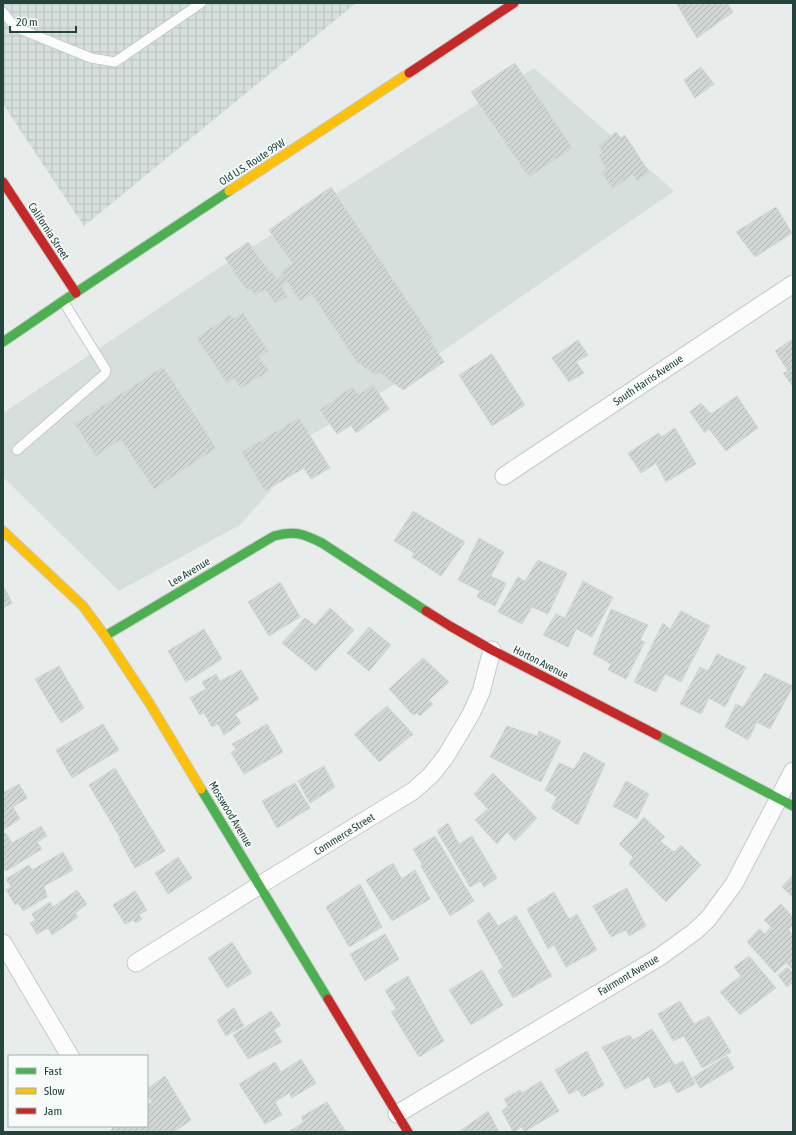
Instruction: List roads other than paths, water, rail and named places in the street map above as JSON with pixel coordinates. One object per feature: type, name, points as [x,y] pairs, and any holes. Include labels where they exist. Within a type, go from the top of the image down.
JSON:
[{"type":"street","name":"Old U.S. Route 99W","points":[[3,342],[514,3]]},
{"type":"street","name":"California Street","points":[[3,182],[76,293]]},
{"type":"street","name":"South Harris Avenue","points":[[504,476],[793,284]]},
{"type":"street","name":"Mosswood Avenue","points":[[3,531],[82,606],[105,636],[150,704],[408,1132]]},
{"type":"street","name":"Lee Avenue","points":[[105,636],[274,536],[285,532]]},
{"type":"street","name":"Horton Avenue","points":[[285,532],[304,534],[322,543],[450,626],[492,650],[786,802]]},
{"type":"street","name":"Commerce Street","points":[[136,964],[260,885],[413,791],[431,775],[446,756],[471,714],[481,692],[492,650]]},
{"type":"street","name":"Fairmont Avenue","points":[[397,1114],[661,956],[694,932],[708,919],[734,884],[786,802],[793,771]]},
{"type":"street","points":[[3,943],[69,1055]]},
{"type":"lane","points":[[3,12],[15,27],[91,58],[115,62],[201,3]]},
{"type":"lane","points":[[17,450],[105,374],[106,370],[102,362],[63,301]]}]
